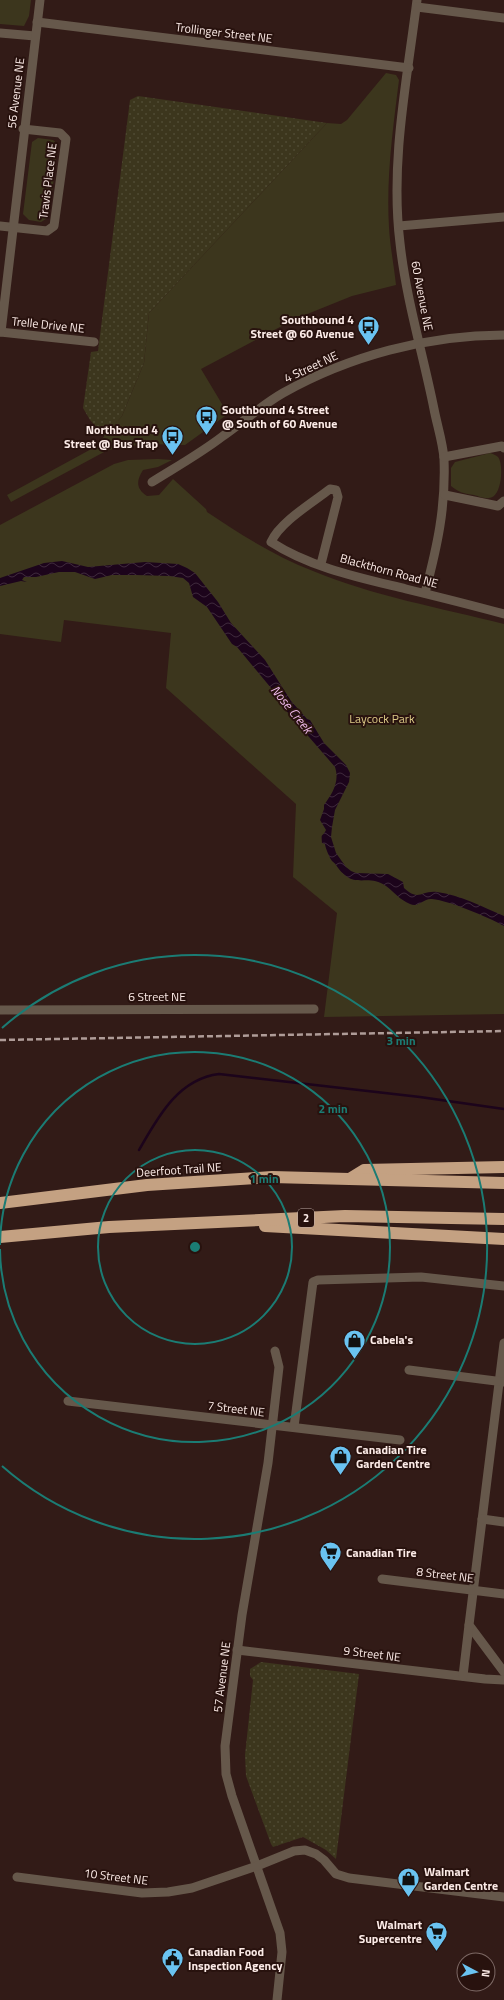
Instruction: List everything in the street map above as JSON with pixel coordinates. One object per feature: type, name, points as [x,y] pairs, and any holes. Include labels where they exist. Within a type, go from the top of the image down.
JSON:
[{"type":"highway","points":[[351,1178],[364,1170],[504,1167]]},
{"type":"highway","name":"Deerfoot Trail NE","points":[[0,1203],[92,1193],[147,1185],[272,1177],[504,1183]]},
{"type":"highway","points":[[0,1197],[92,1193]]},
{"type":"highway","name":"2","points":[[0,1237],[109,1228],[345,1216],[504,1219]]},
{"type":"highway","points":[[109,1228],[128,1232],[266,1226],[504,1239]]},
{"type":"street","name":"56 Avenue NE","points":[[0,332],[23,129],[40,0]]},
{"type":"street","points":[[417,3],[504,18]]},
{"type":"street","name":"60 Avenue NE","points":[[417,3],[397,182],[400,242],[406,280],[444,458],[445,495],[439,542],[425,593]]},
{"type":"street","name":"Trollinger Street NE","points":[[37,22],[409,68]]},
{"type":"street","points":[[0,32],[35,36]]},
{"type":"street","name":"Travis Place NE","points":[[0,226],[47,232],[54,226],[66,140],[60,133],[23,129]]},
{"type":"street","points":[[399,226],[504,217]]},
{"type":"street","name":"Trelle Drive NE","points":[[0,332],[94,342]]},
{"type":"street","name":"4 Street NE","points":[[152,482],[195,456],[261,407],[298,385],[345,364],[397,348],[477,335],[504,335]]},
{"type":"street","points":[[444,458],[502,446],[504,448]]},
{"type":"street","name":"Blackthorn Road NE","points":[[321,564],[338,497],[336,490],[330,490],[290,521],[275,534],[271,542],[294,555],[350,575],[504,614]]},
{"type":"street","points":[[445,495],[498,506],[504,501]]},
{"type":"street","name":"6 Street NE","points":[[0,1010],[314,1009]]},
{"type":"street","points":[[294,1427],[313,1282],[318,1280],[422,1277],[504,1286]]},
{"type":"street","points":[[463,1676],[482,1519],[502,1382],[504,1343]]},
{"type":"street","name":"57 Avenue NE","points":[[275,1351],[279,1367],[272,1425],[264,1487],[237,1650],[225,1746],[226,1774],[232,1796],[280,1933],[282,1952],[277,2000]]},
{"type":"street","points":[[410,1370],[502,1382]]},
{"type":"street","name":"7 Street NE","points":[[68,1401],[400,1440]]},
{"type":"street","points":[[482,1519],[504,1522]]},
{"type":"street","name":"8 Street NE","points":[[382,1579],[504,1594]]},
{"type":"street","points":[[469,1625],[504,1672]]},
{"type":"street","name":"9 Street NE","points":[[237,1650],[504,1680]]},
{"type":"street","name":"10 Street NE","points":[[17,1877],[142,1893],[168,1892],[192,1888],[257,1866],[294,1850],[305,1850],[316,1854],[324,1860],[336,1874],[349,1878],[504,1894]]},
{"type":"green space","points":[[0,0],[31,0],[29,16],[24,26],[0,24]]},
{"type":"green space","points":[[386,73],[396,75],[399,80],[394,116],[388,190],[390,234],[396,285],[352,296],[295,319],[201,369],[228,414],[185,445],[148,444],[120,447],[106,451],[11,502],[7,495],[95,447],[122,416],[144,363],[149,313],[327,123],[341,124],[347,120]]},
{"type":"green space","points":[[138,96],[327,123],[149,313],[144,363],[122,416],[105,437],[90,420],[83,408],[91,352],[98,351],[130,100]]},
{"type":"green space","points":[[38,138],[53,140],[58,144],[49,217],[41,222],[29,220],[23,214],[32,142]]},
{"type":"green space","points":[[490,453],[498,457],[501,466],[501,480],[497,493],[493,497],[486,498],[465,493],[456,490],[451,486],[451,468],[455,462]]},
{"type":"green space","name":"Laycock Park","points":[[128,460],[172,460],[158,467],[143,470],[138,484],[141,491],[147,496],[159,495],[173,479],[206,509],[207,512],[285,559],[359,588],[504,624],[504,1014],[324,1017],[337,913],[293,877],[296,804],[166,688],[171,633],[64,620],[61,642],[0,634],[0,525],[114,464]]},
{"type":"green space","points":[[261,1662],[359,1674],[336,1859],[326,1850],[303,1837],[273,1847],[271,1844],[246,1776],[245,1755],[253,1680],[250,1676],[250,1669]]},
{"type":"water","name":"Nose Creek","points":[[62,561],[88,567],[145,562],[178,564],[195,573],[218,602],[231,623],[265,660],[291,701],[307,719],[310,720],[324,743],[346,765],[350,773],[349,782],[335,810],[331,837],[336,853],[346,867],[356,873],[388,874],[403,882],[404,888],[413,894],[417,895],[437,892],[480,905],[504,916],[504,926],[489,918],[440,900],[429,899],[413,905],[400,898],[379,882],[354,880],[342,873],[331,860],[325,844],[322,843],[322,836],[326,830],[320,820],[324,805],[336,783],[337,778],[335,767],[283,707],[276,694],[237,647],[232,644],[207,607],[193,597],[189,583],[183,578],[169,576],[112,575],[95,579],[75,572],[59,572],[36,577],[24,577],[22,580],[27,582],[21,581],[0,586],[0,578],[44,563]]},
{"type":"waterway","points":[[139,1150],[162,1113],[181,1092],[192,1083],[205,1077],[219,1074],[420,1097],[504,1109]]},
{"type":"railway","points":[[0,1040],[504,1031]]},
{"type":"place","name":"Southbound 4 Street @ 60 Avenue","points":[[369,346]]},
{"type":"place","name":"Southbound 4 Street @ South of 60 Avenue","points":[[207,436]]},
{"type":"place","name":"Northbound 4 Street @ Bus Trap","points":[[173,456]]},
{"type":"place","name":"Cabela's","points":[[355,1360]]},
{"type":"place","name":"Canadian Tire Garden Centre","points":[[340,1476]]},
{"type":"place","name":"Canadian Tire","points":[[331,1572]]},
{"type":"place","name":"Walmart Garden Centre","points":[[409,1898]]},
{"type":"place","name":"Walmart Supercentre","points":[[437,1952]]},
{"type":"place","name":"Canadian Food Inspection Agency","points":[[172,1978]]}]
